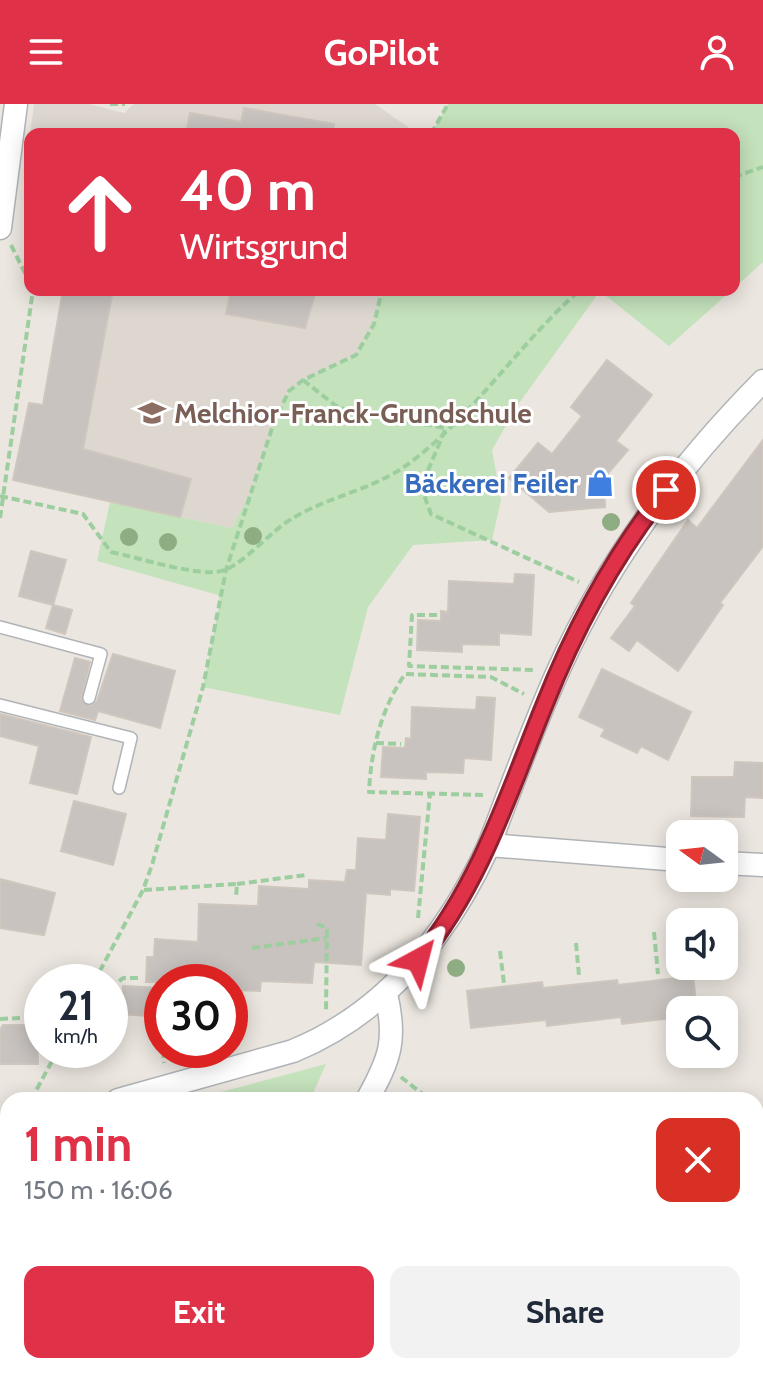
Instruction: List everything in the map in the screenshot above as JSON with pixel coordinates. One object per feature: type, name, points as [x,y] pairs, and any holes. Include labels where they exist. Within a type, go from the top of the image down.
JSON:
[{"type":"street","points":[[0,226],[16,104]]},
{"type":"street","points":[[147,1092],[293,1051],[312,1043],[386,994],[445,926],[489,845],[544,704],[599,591],[649,511],[701,447],[762,383]]},
{"type":"street","points":[[489,845],[666,859]]},
{"type":"street","points":[[738,864],[763,865]]},
{"type":"street","points":[[371,1092],[386,1066],[392,1044],[386,994]]},
{"type":"lane","points":[[0,627],[101,654],[89,698]]},
{"type":"lane","points":[[0,705],[131,738],[119,788]]},
{"type":"path","points":[[110,104],[125,104]]},
{"type":"path","points":[[434,128],[448,104]]},
{"type":"path","points":[[740,175],[763,167]]},
{"type":"path","points":[[0,226],[24,272]]},
{"type":"path","points":[[0,518],[32,296]]},
{"type":"path","points":[[104,964],[143,890],[203,687],[226,570],[274,422],[289,391],[303,380],[356,355],[374,324],[381,296]]},
{"type":"path","points":[[3,496],[83,514],[111,552],[205,572],[226,570],[295,517],[376,483],[405,466],[498,379],[555,312],[573,296]]},
{"type":"path","points":[[303,380],[336,406],[350,411],[446,428]]},
{"type":"path","points":[[446,428],[421,487],[431,514],[599,591]]},
{"type":"path","points":[[437,615],[412,615],[409,666],[388,698],[370,760],[369,792],[485,795]]},
{"type":"path","points":[[409,666],[528,670]]},
{"type":"path","points":[[405,674],[491,677],[544,704]]},
{"type":"path","points":[[376,743],[401,744]]},
{"type":"path","points":[[418,919],[430,793]]},
{"type":"path","points":[[143,890],[237,884],[306,875]]},
{"type":"path","points":[[236,897],[237,884]]},
{"type":"path","points":[[317,924],[327,928],[326,1008]]},
{"type":"path","points":[[654,932],[658,974]]},
{"type":"path","points":[[252,948],[327,938]]},
{"type":"path","points":[[576,943],[579,976]]},
{"type":"path","points":[[500,951],[504,984]]},
{"type":"path","points":[[128,978],[139,978]]},
{"type":"path","points":[[0,1019],[24,1018]]},
{"type":"path","points":[[386,1066],[419,1091]]},
{"type":"path","points":[[35,1092],[48,1068]]},
{"type":"shaded area","points":[[34,104],[89,104],[124,113],[134,104],[375,104],[409,128],[31,128]]},
{"type":"shaded area","name":"Melchior-Franck-Grundschule","points":[[62,296],[381,296],[374,324],[356,355],[304,380],[274,422],[253,487],[232,528],[13,480],[29,403],[43,405]]},
{"type":"green space","points":[[448,104],[763,104],[763,262],[740,283],[740,128],[434,128]]},
{"type":"green space","points":[[381,296],[596,296],[517,406],[492,450],[501,500],[492,540],[413,545],[368,607],[340,715],[203,687],[220,601],[218,595],[97,561],[110,502],[232,528],[253,487],[274,422],[289,391],[303,380],[356,355],[374,324]]},
{"type":"green space","points":[[606,296],[725,296],[669,346]]},
{"type":"green space","points":[[326,1064],[314,1092],[221,1092]]},
{"type":"building","points":[[244,108],[334,124],[334,128],[187,128],[190,113],[241,122]]},
{"type":"building","points":[[62,296],[112,296],[83,449],[191,479],[180,517],[13,480],[29,403],[43,405]]},
{"type":"building","points":[[230,296],[314,296],[305,328],[226,314]]},
{"type":"building","points":[[607,360],[652,395],[616,441],[628,450],[604,478],[605,507],[549,512],[509,478],[538,443],[552,454],[582,416],[571,407]]},
{"type":"building","points":[[763,440],[763,546],[720,603],[723,605],[678,671],[637,640],[629,651],[611,638],[635,606],[631,603],[688,520],[697,528]]},
{"type":"building","points":[[31,551],[66,560],[53,605],[19,596]]},
{"type":"building","points":[[515,574],[534,575],[531,635],[499,633],[499,645],[462,644],[462,652],[417,650],[418,620],[441,621],[441,611],[448,612],[449,581],[514,584]]},
{"type":"building","points":[[53,605],[72,610],[65,634],[46,628]]},
{"type":"building","points":[[113,654],[175,671],[160,728],[98,711],[95,720],[60,711],[75,658],[90,662],[81,699],[90,706],[97,701]]},
{"type":"building","points":[[602,669],[691,712],[668,760],[641,746],[637,753],[601,736],[605,729],[579,717]]},
{"type":"building","points":[[477,697],[495,698],[491,760],[464,758],[463,773],[426,772],[426,779],[381,777],[383,747],[405,748],[406,738],[411,739],[412,707],[476,710]]},
{"type":"building","points":[[0,714],[91,737],[77,794],[30,783],[39,746],[0,736]]},
{"type":"building","points":[[735,762],[763,763],[763,798],[745,797],[744,817],[691,816],[692,777],[734,777]]},
{"type":"building","points":[[74,801],[126,814],[113,865],[61,851]]},
{"type":"building","points":[[388,814],[420,817],[414,891],[390,889],[390,895],[366,893],[361,965],[314,962],[312,983],[261,981],[260,991],[248,991],[248,964],[147,964],[147,957],[154,957],[155,939],[198,942],[199,904],[258,906],[259,886],[309,889],[309,880],[345,882],[347,870],[356,870],[358,838],[386,840]]},
{"type":"building","points":[[0,879],[55,893],[44,935],[0,928]]},
{"type":"building","points":[[666,979],[693,980],[695,996],[666,996],[666,1019],[622,1024],[621,1017],[547,1026],[546,1020],[471,1028],[467,991],[542,982],[543,988],[617,980],[618,985]]},
{"type":"building","points":[[128,986],[144,987],[144,1016],[128,1015]]},
{"type":"building","points":[[3,1025],[24,1025],[24,1064],[0,1064],[0,1030]]},
{"type":"place","name":"Melchior-Franck-Grundschule","points":[[152,413]]},
{"type":"place","name":"Bäckerei Feiler","points":[[600,483]]},
{"type":"route","points":[[418,960],[437,937],[473,880],[560,666],[599,591],[649,511],[666,490]]}]
